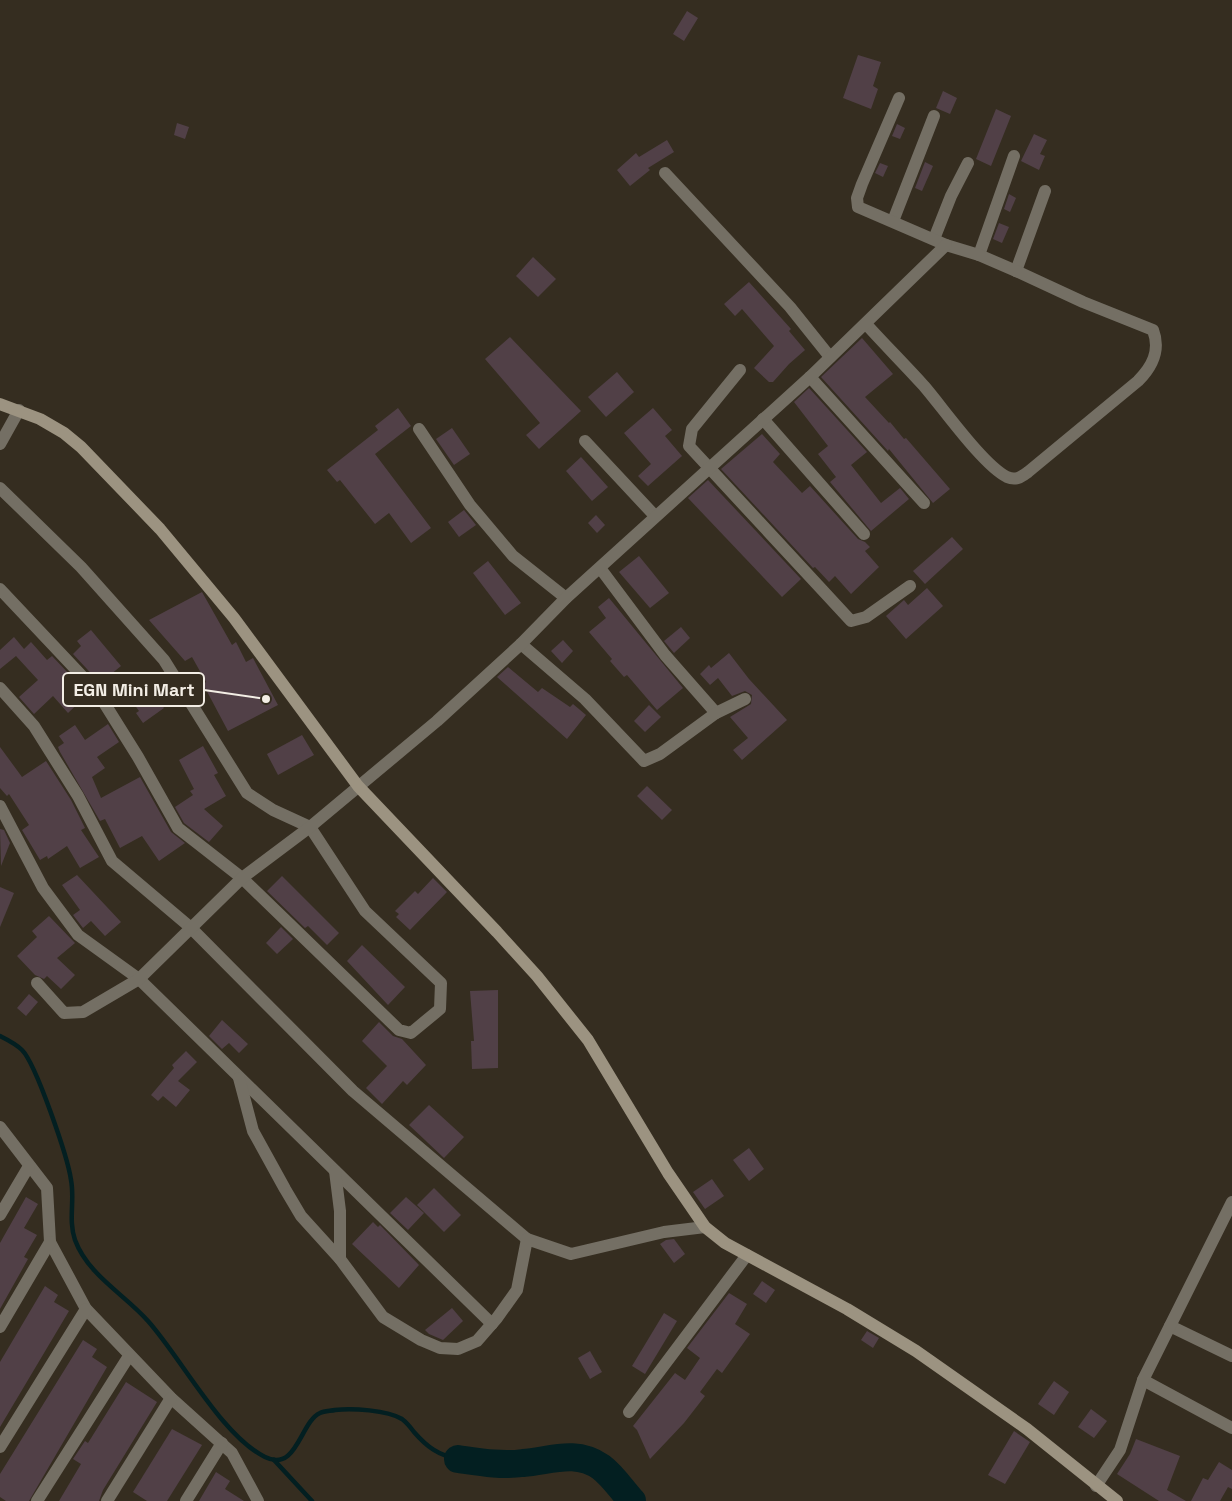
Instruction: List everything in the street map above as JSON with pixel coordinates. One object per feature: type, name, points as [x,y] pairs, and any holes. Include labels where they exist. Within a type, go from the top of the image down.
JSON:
[{"type":"street","points":[[866,324],[924,386],[983,455],[1005,476],[1019,478],[1144,374],[1154,360],[1156,338],[1153,330],[1083,302],[979,255],[946,245],[893,221],[863,210],[857,203],[862,184],[899,98]]},
{"type":"street","points":[[893,221],[934,116]]},
{"type":"street","points":[[979,255],[1014,156]]},
{"type":"street","points":[[934,239],[951,196],[968,163]]},
{"type":"street","points":[[665,173],[790,307],[830,357]]},
{"type":"street","points":[[1016,271],[1045,191]]},
{"type":"street","points":[[37,984],[64,1013],[83,1012],[139,980],[190,927],[242,878],[310,827],[358,786],[379,771],[521,644],[566,598],[810,377],[946,245]]},
{"type":"street","points":[[740,370],[689,435],[689,446],[851,621],[866,617],[910,586]]},
{"type":"street","points":[[810,377],[924,503]]},
{"type":"street","points":[[0,404],[40,419],[75,442],[160,529],[234,618],[358,786],[537,976],[588,1040],[668,1173],[705,1227],[725,1243],[847,1309],[916,1352],[1027,1429],[1117,1501]]},
{"type":"street","points":[[0,444],[19,410]]},
{"type":"street","points":[[763,419],[864,534]]},
{"type":"street","points":[[419,430],[470,505],[513,556],[566,598]]},
{"type":"street","points":[[585,441],[656,516]]},
{"type":"street","points":[[0,488],[81,567],[164,660],[247,793],[273,810],[310,827],[365,910],[441,982],[440,1009],[411,1033],[398,1030],[242,878],[178,828],[138,757],[98,693],[0,589]]},
{"type":"street","points":[[600,568],[665,655],[716,712]]},
{"type":"street","points":[[521,644],[585,699],[644,761],[660,754],[716,712],[745,699]]},
{"type":"street","points":[[0,688],[34,726],[78,796],[112,861],[190,927],[353,1091],[526,1239],[571,1254],[664,1232],[705,1227]]},
{"type":"street","points":[[0,806],[43,888],[78,935],[139,980],[492,1324]]},
{"type":"street","points":[[239,1078],[253,1131],[301,1216],[340,1259],[383,1317],[421,1340],[440,1348],[458,1349],[477,1340],[518,1290],[526,1239]]},
{"type":"street","points":[[0,1127],[47,1188],[50,1242],[86,1309],[171,1398],[232,1454],[258,1501]]},
{"type":"street","points":[[0,1215],[29,1166]]},
{"type":"street","points":[[335,1171],[340,1211],[340,1259]]},
{"type":"street","points":[[1096,1486],[1120,1450],[1143,1380],[1231,1205]]},
{"type":"street","points":[[0,1327],[50,1242]]},
{"type":"street","points":[[629,1412],[747,1255]]},
{"type":"street","points":[[0,1447],[86,1309]]},
{"type":"street","points":[[1170,1326],[1232,1356]]},
{"type":"street","points":[[38,1501],[130,1356]]},
{"type":"street","points":[[1143,1380],[1232,1428]]},
{"type":"street","points":[[107,1501],[171,1398]]},
{"type":"street","points":[[186,1501],[222,1443]]},
{"type":"building","points":[[687,11],[698,18],[684,41],[673,34]]},
{"type":"building","points":[[858,55],[881,62],[873,86],[878,89],[871,109],[843,98]]},
{"type":"building","points":[[943,91],[957,98],[950,114],[936,108]]},
{"type":"building","points":[[996,109],[1011,116],[991,166],[976,159]]},
{"type":"building","points":[[177,123],[189,127],[185,139],[174,135]]},
{"type":"building","points":[[897,124],[905,128],[900,139],[892,136]]},
{"type":"building","points":[[1034,134],[1047,140],[1040,154],[1045,156],[1039,170],[1021,161]]},
{"type":"building","points":[[667,140],[674,152],[648,168],[650,170],[630,186],[617,170],[636,153],[639,157]]},
{"type":"building","points":[[925,162],[933,166],[922,191],[915,188]]},
{"type":"building","points":[[880,163],[888,166],[883,177],[875,173]]},
{"type":"building","points":[[1009,194],[1016,198],[1010,212],[1004,209]]},
{"type":"building","points":[[999,223],[1009,227],[1002,243],[993,239]]},
{"type":"building","points":[[533,257],[556,279],[538,297],[516,276]]},
{"type":"building","points":[[749,282],[791,329],[789,331],[805,350],[773,382],[769,382],[754,368],[774,346],[742,309],[735,316],[724,304]]},
{"type":"building","points":[[510,337],[581,411],[539,449],[526,435],[540,423],[485,359]]},
{"type":"building","points":[[862,338],[893,374],[865,397],[904,439],[906,438],[950,489],[933,503],[889,449],[888,451],[821,377]]},
{"type":"building","points":[[617,372],[634,392],[606,417],[588,397]]},
{"type":"building","points":[[809,388],[867,452],[851,465],[881,503],[900,488],[909,499],[871,531],[830,482],[836,477],[818,454],[828,446],[794,402]]},
{"type":"building","points":[[398,408],[411,426],[375,454],[431,528],[411,543],[389,513],[375,524],[340,480],[337,482],[327,470],[378,430],[375,426]]},
{"type":"building","points":[[653,408],[672,430],[665,436],[682,456],[648,486],[638,476],[651,464],[624,433]]},
{"type":"building","points":[[452,428],[470,454],[454,465],[436,439]]},
{"type":"building","points":[[762,434],[780,454],[773,462],[802,493],[810,486],[858,539],[870,547],[865,551],[879,567],[851,594],[835,576],[829,582],[815,567],[813,568],[721,469]]},
{"type":"building","points":[[581,457],[608,487],[592,501],[566,471]]},
{"type":"building","points":[[708,480],[801,579],[782,597],[688,498]]},
{"type":"building","points":[[464,510],[476,525],[459,537],[448,522]]},
{"type":"building","points":[[596,515],[605,525],[597,533],[588,523]]},
{"type":"building","points":[[952,537],[963,549],[925,584],[913,571]]},
{"type":"building","points":[[639,556],[669,593],[650,608],[619,572]]},
{"type":"building","points":[[488,561],[521,603],[505,615],[473,573]]},
{"type":"building","points":[[927,588],[943,606],[906,639],[886,616],[904,600],[908,605]]},
{"type":"building","points":[[202,592],[232,645],[236,642],[246,662],[253,658],[278,705],[228,731],[203,684],[206,682],[192,657],[185,661],[149,620]]},
{"type":"building","points":[[609,598],[683,688],[657,710],[627,675],[624,677],[610,661],[612,659],[589,632],[606,618],[598,607]]},
{"type":"building","points":[[681,627],[690,638],[674,653],[664,641]]},
{"type":"building","points":[[91,630],[121,666],[100,683],[73,654],[81,646],[77,641]]},
{"type":"building","points":[[14,637],[24,649],[31,642],[47,660],[52,656],[88,694],[68,713],[53,696],[34,714],[19,697],[38,680],[16,656],[0,669],[0,650]]},
{"type":"building","points":[[563,640],[573,651],[562,663],[551,651]]},
{"type":"building","points":[[729,653],[749,679],[787,720],[742,760],[733,750],[748,738],[730,717],[751,704],[752,695],[745,691],[732,696],[718,678],[710,685],[700,674],[709,665],[711,668]]},
{"type":"building","points":[[508,667],[538,692],[542,688],[570,707],[573,704],[586,715],[567,739],[497,677]]},
{"type":"building","points":[[150,688],[164,708],[143,723],[136,713],[139,711],[134,704],[140,700],[138,696]]},
{"type":"building","points":[[649,705],[661,717],[645,732],[634,721]]},
{"type":"building","points":[[108,724],[119,742],[97,757],[105,768],[92,777],[101,798],[140,777],[171,832],[185,843],[159,861],[142,836],[120,848],[105,819],[100,821],[58,747],[64,743],[59,736],[75,725],[85,740]]},
{"type":"building","points":[[302,735],[314,755],[278,775],[267,754]]},
{"type":"building","points":[[203,746],[218,773],[214,775],[226,796],[204,809],[223,826],[209,842],[184,823],[175,807],[193,795],[190,791],[194,789],[179,760]]},
{"type":"building","points":[[0,747],[22,777],[46,761],[71,800],[85,828],[81,830],[99,857],[80,868],[67,846],[48,859],[47,856],[40,860],[22,830],[29,825],[9,794],[7,796],[0,788]]},
{"type":"building","points":[[647,786],[672,810],[662,820],[637,796]]},
{"type":"building","points":[[0,829],[4,830],[10,843],[1,866]]},
{"type":"building","points":[[77,875],[121,922],[105,936],[91,921],[83,928],[73,915],[80,910],[62,885]]},
{"type":"building","points":[[282,876],[339,933],[327,945],[308,926],[305,928],[267,891]]},
{"type":"building","points":[[433,878],[447,892],[410,930],[396,917],[399,914],[395,911],[415,891],[418,894]]},
{"type":"building","points":[[0,887],[14,893],[0,927]]},
{"type":"building","points":[[49,916],[75,943],[57,958],[75,975],[61,989],[47,976],[44,979],[35,975],[17,956],[37,937],[32,931]]},
{"type":"building","points":[[281,927],[293,939],[277,954],[266,943]]},
{"type":"building","points":[[362,945],[405,987],[388,1005],[347,961]]},
{"type":"building","points":[[498,990],[498,1068],[472,1069],[471,1041],[474,1041],[470,991]]},
{"type":"building","points":[[29,994],[38,1002],[26,1016],[17,1008]]},
{"type":"building","points":[[222,1020],[248,1044],[239,1053],[229,1043],[222,1049],[209,1036]]},
{"type":"building","points":[[379,1022],[393,1036],[402,1039],[426,1065],[407,1085],[403,1081],[382,1104],[366,1088],[387,1066],[362,1041]]},
{"type":"building","points":[[186,1051],[197,1062],[178,1081],[190,1090],[176,1107],[163,1096],[158,1101],[151,1095],[174,1068],[172,1065]]},
{"type":"building","points":[[429,1105],[464,1137],[444,1158],[409,1125]]},
{"type":"building","points":[[749,1148],[764,1169],[749,1181],[733,1160]]},
{"type":"building","points":[[712,1179],[724,1196],[705,1209],[693,1192]]},
{"type":"building","points":[[434,1188],[461,1215],[444,1232],[417,1205]]},
{"type":"building","points":[[26,1197],[38,1204],[24,1228],[37,1235],[24,1257],[28,1259],[0,1309],[0,1243]]},
{"type":"building","points":[[406,1197],[424,1213],[408,1230],[390,1213]]},
{"type":"building","points":[[373,1222],[378,1227],[380,1225],[419,1265],[399,1288],[352,1244]]},
{"type":"building","points":[[674,1239],[685,1254],[674,1263],[660,1244],[666,1240]]},
{"type":"building","points":[[762,1281],[775,1290],[766,1303],[753,1294]]},
{"type":"building","points":[[45,1286],[58,1295],[54,1302],[69,1311],[0,1427],[0,1362]]},
{"type":"building","points":[[729,1293],[747,1304],[735,1324],[750,1334],[722,1373],[717,1369],[700,1392],[705,1396],[684,1423],[650,1459],[637,1430],[633,1426],[675,1373],[685,1380],[700,1358],[687,1348]]},
{"type":"building","points":[[452,1308],[463,1321],[443,1340],[429,1334],[425,1330]]},
{"type":"building","points":[[664,1313],[677,1321],[645,1374],[632,1366]]},
{"type":"building","points":[[867,1331],[879,1338],[873,1348],[861,1340]]},
{"type":"building","points":[[83,1340],[97,1349],[92,1357],[107,1367],[29,1501],[6,1501],[0,1497],[0,1474]]},
{"type":"building","points":[[590,1351],[602,1372],[590,1379],[578,1358]]},
{"type":"building","points":[[1054,1381],[1069,1392],[1054,1415],[1038,1404]]},
{"type":"building","points":[[126,1382],[157,1402],[103,1490],[99,1501],[59,1501],[81,1464],[73,1459],[85,1441],[88,1443]]},
{"type":"building","points":[[1091,1409],[1107,1421],[1094,1438],[1078,1427]]},
{"type":"building","points":[[172,1429],[202,1445],[167,1501],[147,1501],[133,1492]]},
{"type":"building","points":[[1014,1431],[1030,1442],[1005,1484],[988,1475]]},
{"type":"building","points":[[1136,1439],[1180,1456],[1167,1490],[1186,1501],[1159,1501],[1117,1474],[1130,1454]]},
{"type":"building","points":[[1219,1462],[1232,1470],[1232,1489],[1228,1487],[1220,1501],[1191,1501],[1203,1478],[1208,1480]]},
{"type":"building","points":[[216,1472],[230,1481],[225,1489],[244,1501],[199,1501]]},
{"type":"waterway","points":[[0,1036],[22,1050],[35,1073],[51,1112],[69,1169],[72,1188],[73,1232],[81,1252],[97,1274],[148,1321],[218,1414],[249,1447],[265,1457],[276,1460],[284,1458],[297,1444],[313,1418],[320,1413],[342,1409],[369,1410],[402,1419],[428,1446],[439,1453],[458,1459]]},
{"type":"waterway","points":[[458,1459],[515,1464],[572,1457],[582,1458],[601,1467],[632,1501]]},
{"type":"waterway","points":[[274,1460],[312,1501]]},
{"type":"place","name":"EGN Mini Mart","points":[[266,699]]}]
